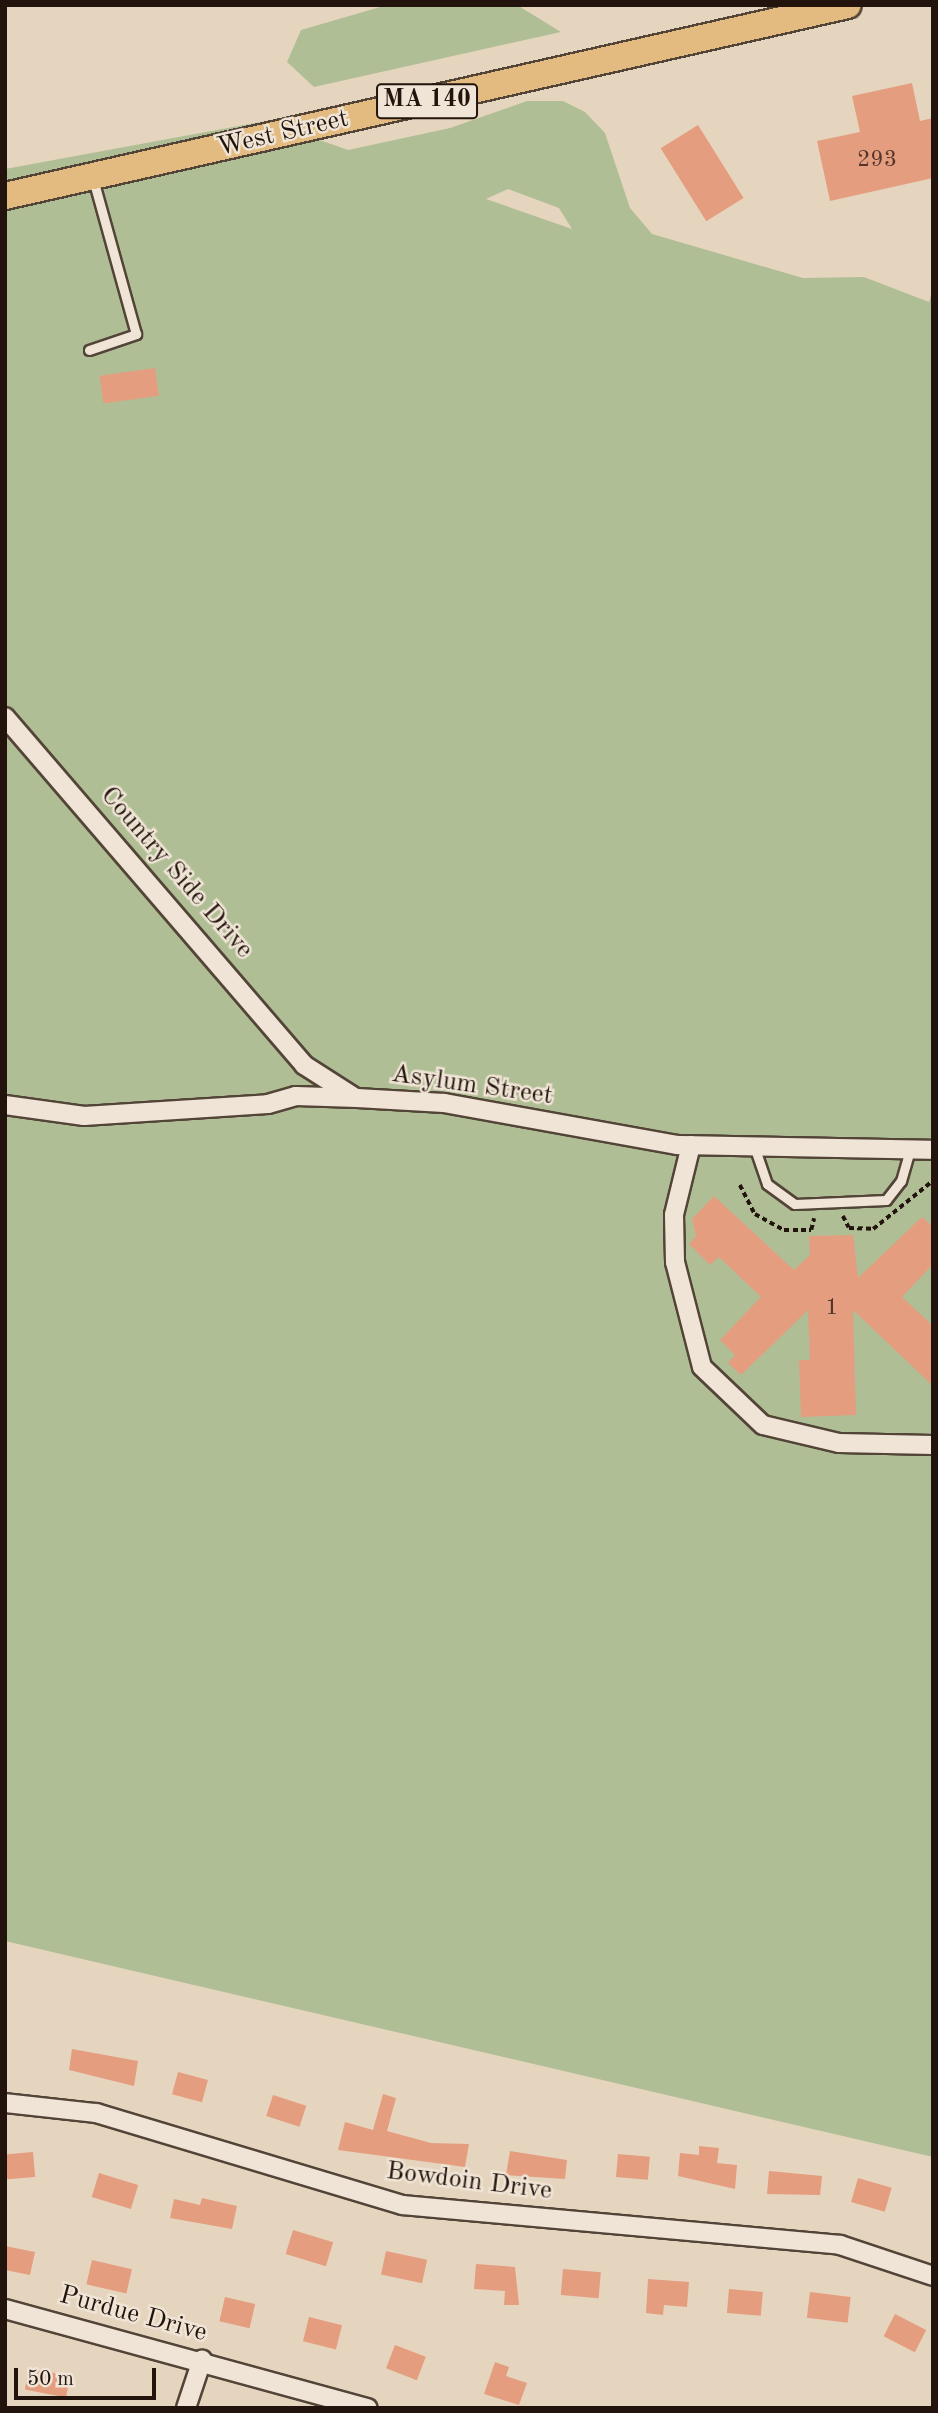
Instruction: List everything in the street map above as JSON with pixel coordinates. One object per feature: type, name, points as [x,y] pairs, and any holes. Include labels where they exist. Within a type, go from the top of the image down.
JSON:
[{"type":"main road","name":"West Street","points":[[5,196],[848,5]]},
{"type":"street","name":"Country Side Drive","points":[[5,717],[304,1065],[357,1098]]},
{"type":"street","points":[[296,1096],[307,1077],[304,1065]]},
{"type":"street","name":"Asylum Street","points":[[5,1105],[84,1116],[256,1105],[296,1096],[357,1098],[444,1103],[691,1145],[933,1150]]},
{"type":"street","points":[[691,1145],[674,1215],[675,1262],[702,1367],[763,1425],[839,1443],[933,1445]]},
{"type":"street","name":"Bowdoin Drive","points":[[5,2103],[96,2113],[403,2205],[840,2245],[933,2276]]},
{"type":"street","name":"Purdue Drive","points":[[5,2309],[202,2360],[368,2408]]},
{"type":"street","points":[[186,2408],[202,2360]]},
{"type":"lane","points":[[89,350],[136,334],[92,177]]},
{"type":"lane","points":[[754,1146],[767,1184],[795,1204],[886,1200],[901,1181],[910,1149]]},
{"type":"green space","points":[[387,5],[517,5],[561,32],[314,87],[287,62],[301,30]]},
{"type":"green space","points":[[527,101],[563,101],[585,112],[605,133],[630,208],[652,234],[803,278],[864,277],[929,302],[933,288],[933,2157],[5,1941],[5,169],[266,121],[348,150],[450,128]],"holes":[[[508,189],[559,208],[572,229],[486,199]]]},
{"type":"building","points":[[912,83],[920,121],[933,118],[933,178],[830,201],[817,141],[860,132],[852,96]]},
{"type":"building","points":[[698,125],[744,198],[706,221],[661,148]]},
{"type":"building","points":[[155,368],[159,396],[103,404],[100,376]]},
{"type":"building","points":[[714,1196],[794,1270],[810,1255],[809,1236],[853,1235],[858,1278],[922,1217],[933,1227],[933,1264],[902,1297],[933,1326],[933,1386],[853,1310],[856,1415],[801,1417],[799,1360],[810,1360],[808,1310],[741,1375],[728,1363],[735,1355],[720,1340],[761,1297],[719,1257],[710,1265],[689,1244],[696,1236],[692,1219]]},
{"type":"building","points":[[72,2049],[138,2061],[134,2086],[69,2070]]},
{"type":"building","points":[[178,2072],[208,2080],[202,2102],[172,2094]]},
{"type":"building","points":[[383,2094],[396,2098],[387,2131],[431,2143],[469,2144],[465,2167],[338,2150],[345,2122],[373,2130]]},
{"type":"building","points":[[273,2095],[306,2106],[299,2127],[266,2116]]},
{"type":"building","points":[[699,2146],[719,2148],[717,2163],[737,2165],[735,2189],[678,2176],[680,2153],[699,2155]]},
{"type":"building","points":[[510,2151],[567,2160],[565,2179],[506,2175]]},
{"type":"building","points":[[33,2152],[35,2177],[7,2179],[5,2154]]},
{"type":"building","points":[[618,2154],[650,2157],[648,2180],[616,2177]]},
{"type":"building","points":[[769,2171],[822,2176],[820,2195],[767,2194]]},
{"type":"building","points":[[99,2173],[138,2185],[131,2209],[92,2197]]},
{"type":"building","points":[[858,2178],[892,2188],[885,2212],[851,2202]]},
{"type":"building","points":[[202,2198],[237,2206],[232,2229],[170,2218],[174,2199],[200,2205]]},
{"type":"building","points":[[293,2230],[333,2242],[326,2266],[286,2254]]},
{"type":"building","points":[[5,2246],[35,2252],[30,2275],[5,2270]]},
{"type":"building","points":[[386,2251],[427,2260],[422,2283],[381,2274]]},
{"type":"building","points":[[92,2260],[132,2269],[126,2294],[86,2284]]},
{"type":"building","points":[[476,2264],[515,2267],[519,2305],[504,2305],[505,2291],[474,2289]]},
{"type":"building","points":[[563,2269],[601,2272],[599,2298],[561,2295]]},
{"type":"building","points":[[648,2279],[689,2282],[687,2307],[664,2305],[663,2315],[646,2313]]},
{"type":"building","points":[[729,2289],[763,2292],[761,2316],[727,2313]]},
{"type":"building","points":[[810,2292],[851,2297],[848,2323],[807,2318]]},
{"type":"building","points":[[225,2297],[255,2304],[250,2328],[219,2321]]},
{"type":"building","points":[[895,2314],[926,2330],[915,2352],[884,2336]]},
{"type":"building","points":[[309,2317],[342,2325],[336,2349],[303,2341]]},
{"type":"building","points":[[395,2345],[426,2357],[417,2380],[386,2368]]},
{"type":"building","points":[[495,2362],[509,2367],[506,2376],[527,2383],[519,2405],[484,2394]]},
{"type":"building","points":[[29,2368],[70,2376],[66,2398],[25,2390]]}]
